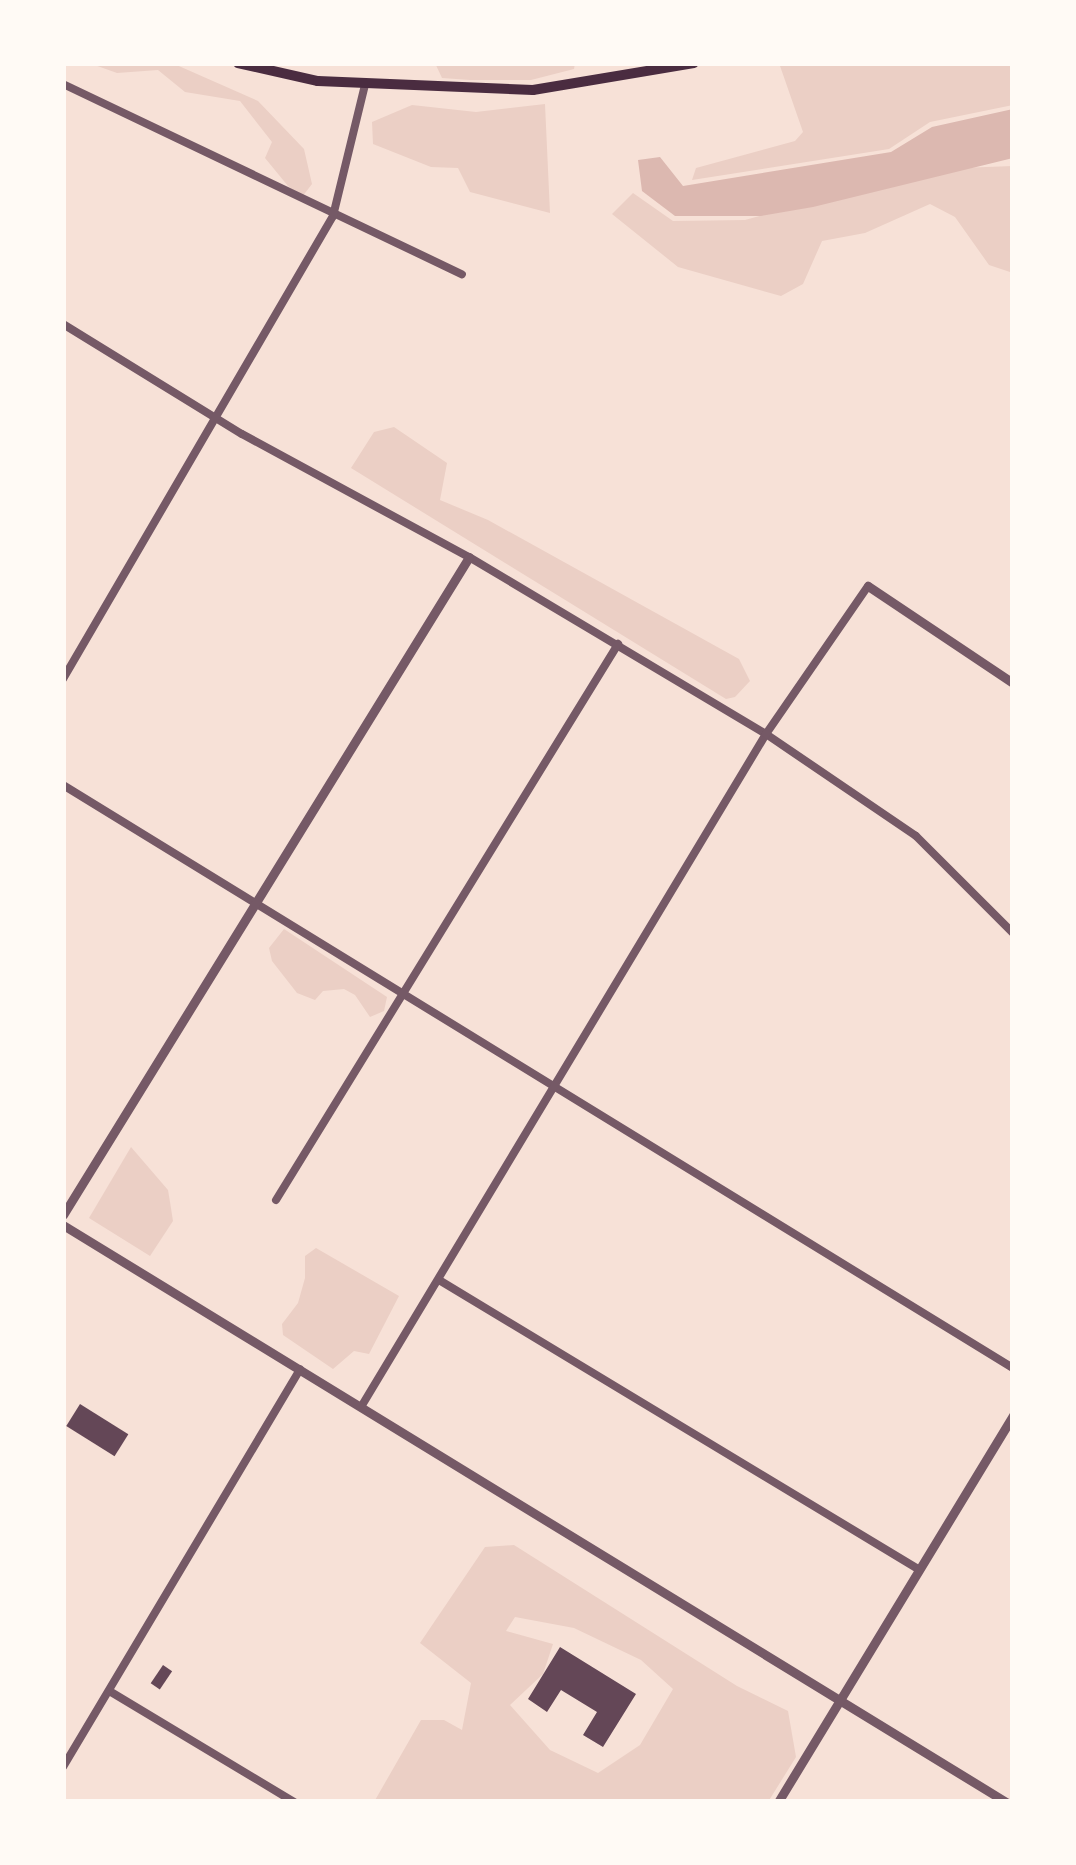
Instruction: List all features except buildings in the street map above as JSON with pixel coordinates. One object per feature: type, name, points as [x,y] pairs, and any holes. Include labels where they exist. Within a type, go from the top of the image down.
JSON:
[{"type":"main road","points":[[238,63],[318,81],[533,90],[694,63]]},
{"type":"street","points":[[63,84],[333,217],[461,274]]},
{"type":"street","points":[[63,679],[333,217],[365,85]]},
{"type":"street","points":[[63,324],[766,734],[916,836],[1013,932]]},
{"type":"street","points":[[63,1215],[469,557]]},
{"type":"street","points":[[362,1407],[766,734],[868,586],[1013,683]]},
{"type":"street","points":[[276,1200],[618,644]]},
{"type":"street","points":[[63,785],[1013,1368]]},
{"type":"street","points":[[63,1225],[1006,1802]]},
{"type":"street","points":[[440,1280],[918,1569]]},
{"type":"street","points":[[63,1767],[300,1369]]},
{"type":"street","points":[[778,1802],[1013,1414]]},
{"type":"street","points":[[111,1692],[294,1802]]},
{"type":"shaded area","points":[[89,63],[172,63],[258,101],[304,149],[312,184],[302,197],[288,186],[265,158],[272,142],[240,101],[185,92],[158,70],[117,73]]},
{"type":"shaded area","points":[[435,63],[575,63],[574,69],[531,80],[470,80],[442,78]]},
{"type":"shaded area","points":[[779,63],[1013,63],[1013,105],[930,122],[889,149],[692,180],[696,168],[795,141],[803,132]]},
{"type":"shaded area","points":[[545,104],[550,213],[470,192],[458,168],[431,167],[373,144],[372,122],[412,105],[476,112]]},
{"type":"shaded area","points":[[1013,109],[1013,158],[813,207],[761,216],[675,216],[642,191],[638,160],[660,157],[683,186],[891,152],[932,127]]},
{"type":"shaded area","points":[[1013,166],[1013,273],[989,265],[955,217],[930,204],[865,233],[822,241],[803,284],[781,296],[678,267],[612,214],[633,193],[673,221],[745,220],[933,169]]},
{"type":"shaded area","points":[[394,427],[447,463],[440,500],[488,520],[739,659],[750,681],[735,697],[726,699],[351,468],[374,432]]},
{"type":"shaded area","points":[[284,929],[387,997],[384,1011],[370,1017],[355,995],[344,989],[323,991],[315,1000],[297,993],[272,961],[269,948]]},
{"type":"shaded area","points":[[131,1147],[168,1190],[173,1221],[150,1256],[89,1218]]},
{"type":"shaded area","points":[[316,1248],[399,1296],[369,1354],[354,1351],[333,1369],[283,1335],[282,1324],[298,1303],[305,1278],[305,1256]]},
{"type":"shaded area","points":[[514,1545],[737,1686],[788,1711],[796,1757],[768,1802],[374,1802],[421,1720],[444,1720],[462,1730],[471,1683],[420,1643],[485,1547]],"holes":[[[515,1617],[574,1628],[641,1660],[673,1689],[640,1745],[598,1773],[550,1750],[510,1705],[543,1674],[553,1644],[506,1631]]]}]
